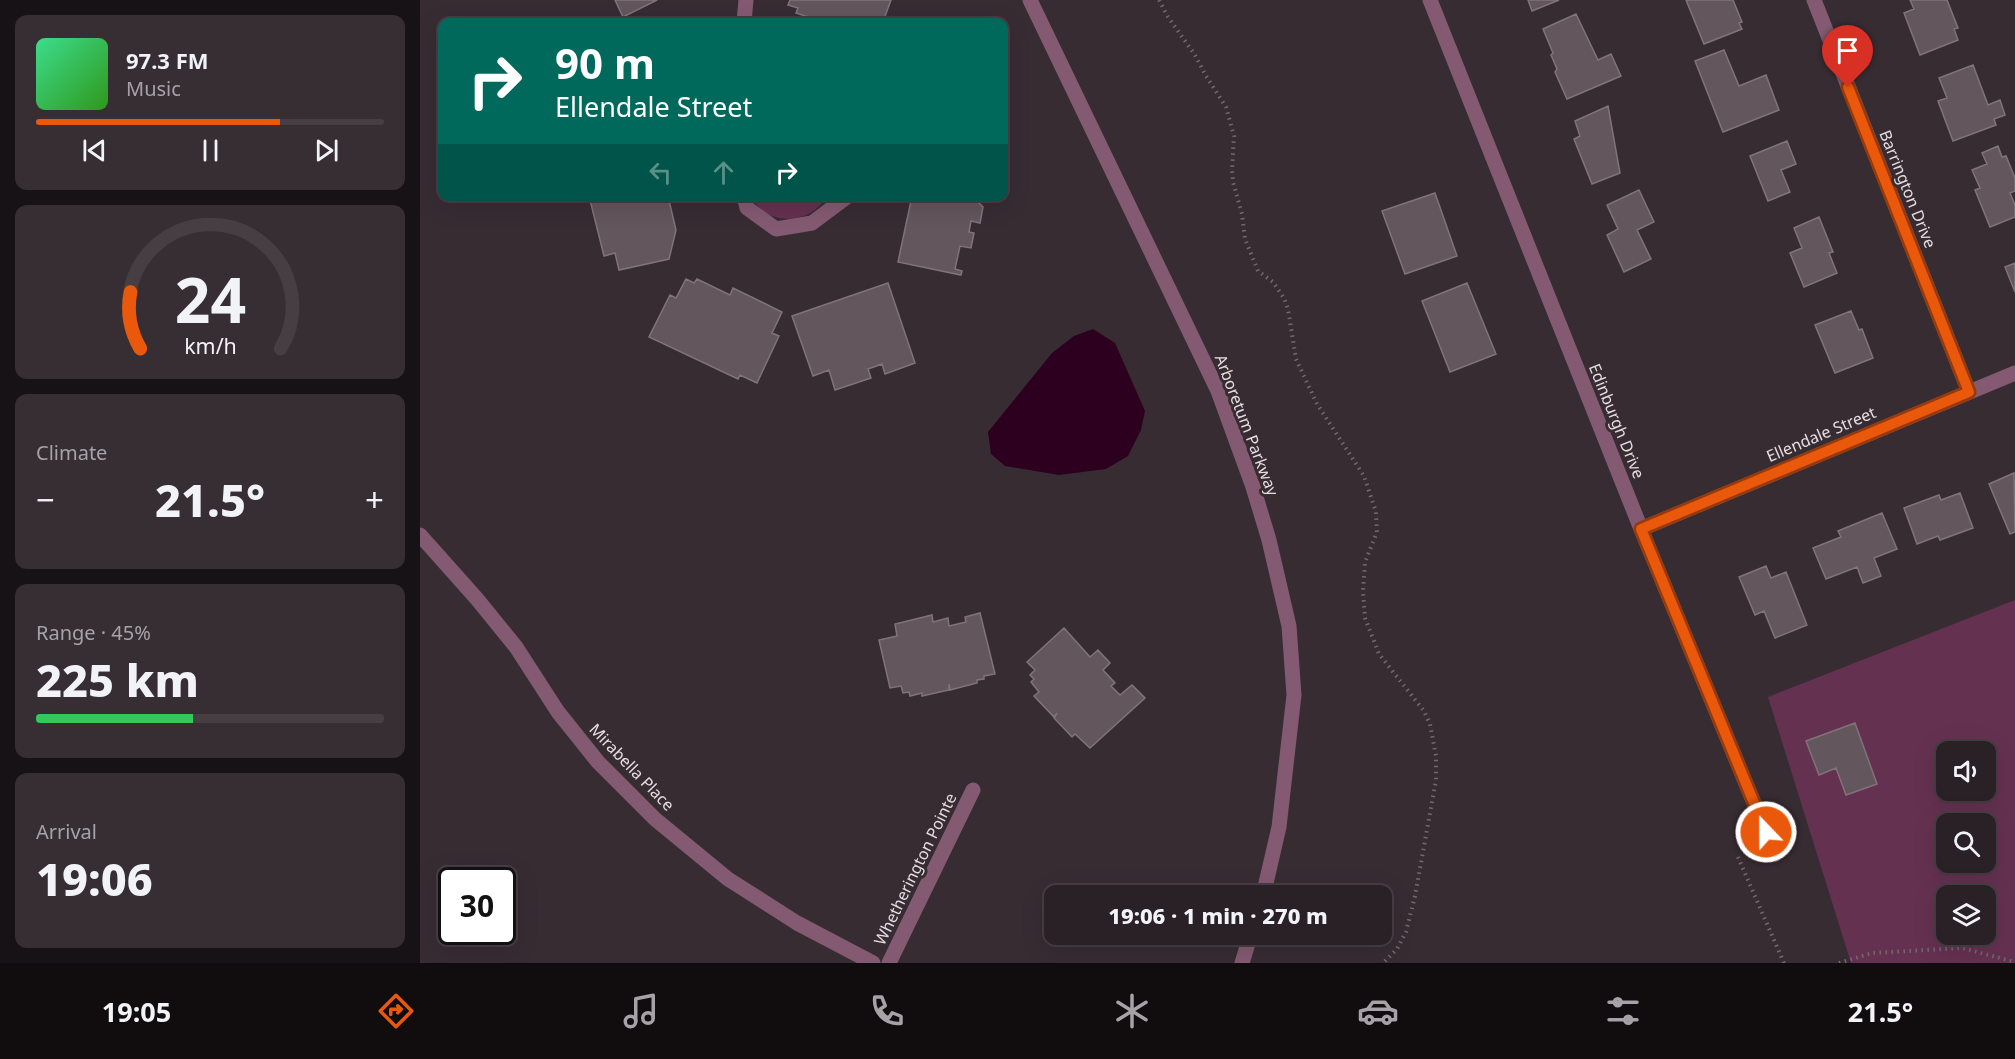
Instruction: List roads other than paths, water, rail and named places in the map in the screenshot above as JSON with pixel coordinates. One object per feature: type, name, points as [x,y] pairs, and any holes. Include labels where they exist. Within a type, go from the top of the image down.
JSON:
[{"type":"street","points":[[744,18],[746,0]]},
{"type":"street","name":"Arboretum Parkway","points":[[1030,0],[1218,391],[1253,487],[1269,540],[1289,626],[1294,694],[1279,827],[1266,885]]},
{"type":"street","name":"Edinburgh Drive","points":[[1430,0],[1641,529],[1775,854]]},
{"type":"street","name":"Barrington Drive","points":[[1814,0],[1969,392]]},
{"type":"street","points":[[745,201],[747,208],[776,229],[812,223],[841,201]]},
{"type":"street","name":"Ellendale Street","points":[[1641,529],[2015,373]]},
{"type":"street","name":"Mirabella Place","points":[[420,536],[477,598],[516,647],[558,712],[598,762],[655,819],[728,879],[797,923],[873,963]]},
{"type":"street","name":"Whetherington Pointe","points":[[889,963],[973,790]]},
{"type":"street","points":[[1242,963],[1248,945]]}]
